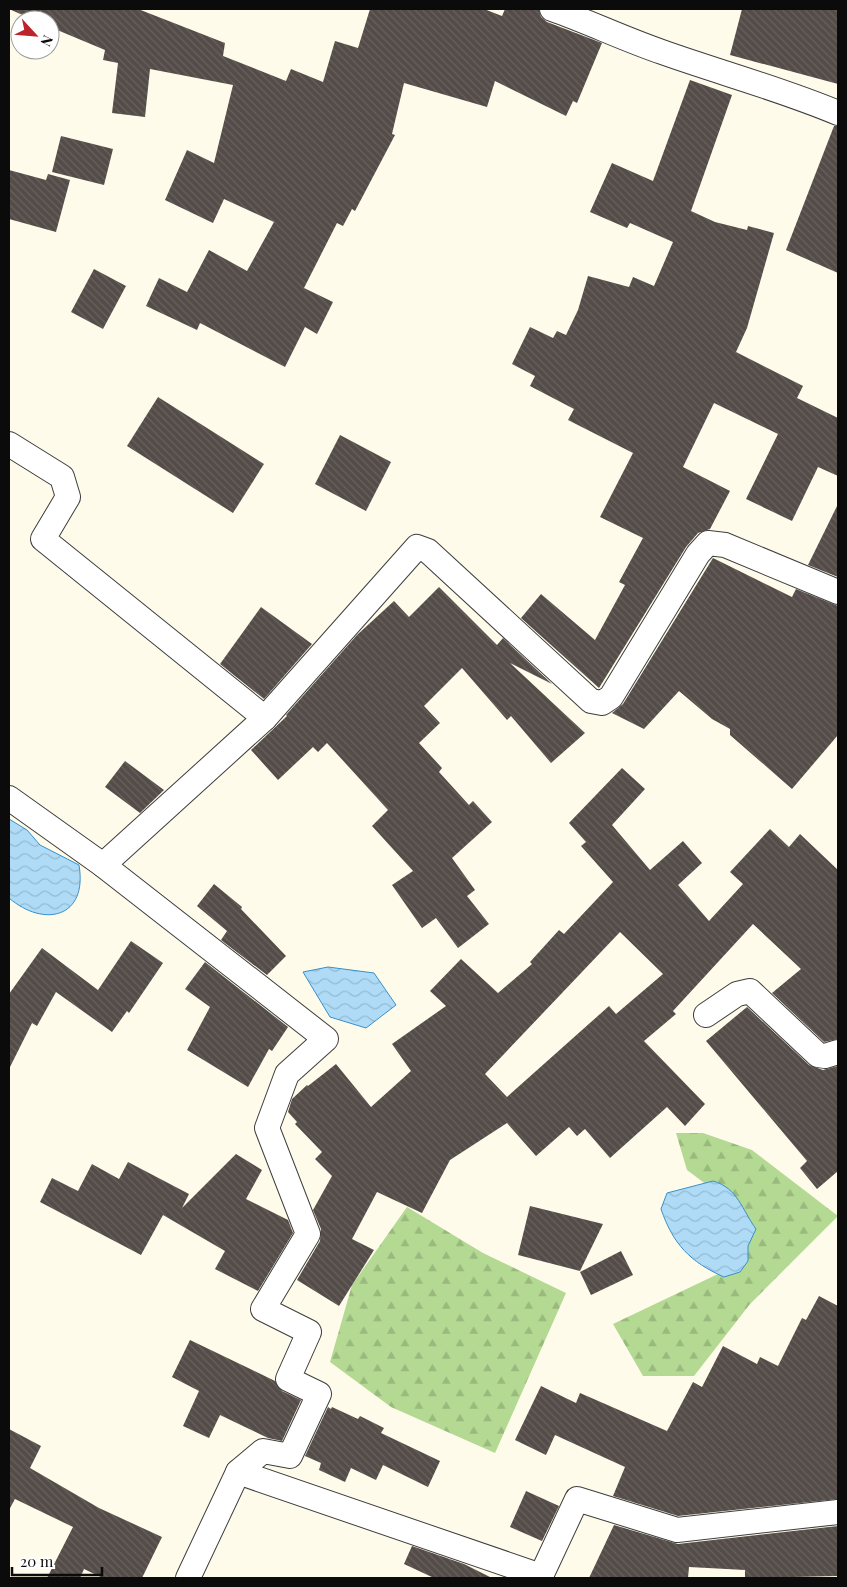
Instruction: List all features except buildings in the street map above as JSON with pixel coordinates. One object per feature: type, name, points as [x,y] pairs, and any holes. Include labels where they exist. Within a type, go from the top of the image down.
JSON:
[{"type":"street","points":[[552,9],[644,46],[714,70],[789,92],[838,113]]},
{"type":"street","points":[[9,444],[62,477],[68,497],[43,539],[265,718]]},
{"type":"street","points":[[103,865],[265,718],[417,547],[428,551],[591,701],[602,703],[611,697],[698,554],[708,543],[725,545],[838,592]]},
{"type":"street","points":[[9,798],[103,865],[326,1039],[287,1074],[267,1128],[308,1234],[263,1310],[309,1332],[288,1379],[319,1394],[290,1456],[263,1450],[238,1472],[188,1578]]},
{"type":"street","points":[[706,1016],[737,994],[750,991],[818,1054],[825,1056],[838,1052]]},
{"type":"street","points":[[238,1472],[541,1576],[577,1499],[677,1530],[838,1512]]},
{"type":"green space","points":[[676,1133],[703,1133],[752,1150],[838,1216],[750,1304],[694,1376],[643,1376],[613,1324],[739,1264],[739,1209],[687,1170]]},
{"type":"green space","points":[[407,1207],[483,1253],[566,1293],[495,1453],[391,1407],[330,1362],[352,1285]]},
{"type":"water","points":[[9,819],[27,830],[40,845],[79,865],[80,883],[77,897],[70,907],[61,913],[49,915],[36,913],[22,907],[9,898]]},
{"type":"water","points":[[328,967],[374,973],[396,1005],[366,1028],[330,1017],[303,972]]},
{"type":"water","points":[[713,1181],[721,1184],[734,1194],[756,1229],[748,1246],[748,1261],[740,1272],[724,1277],[702,1265],[684,1250],[671,1232],[661,1209],[667,1193]]}]
